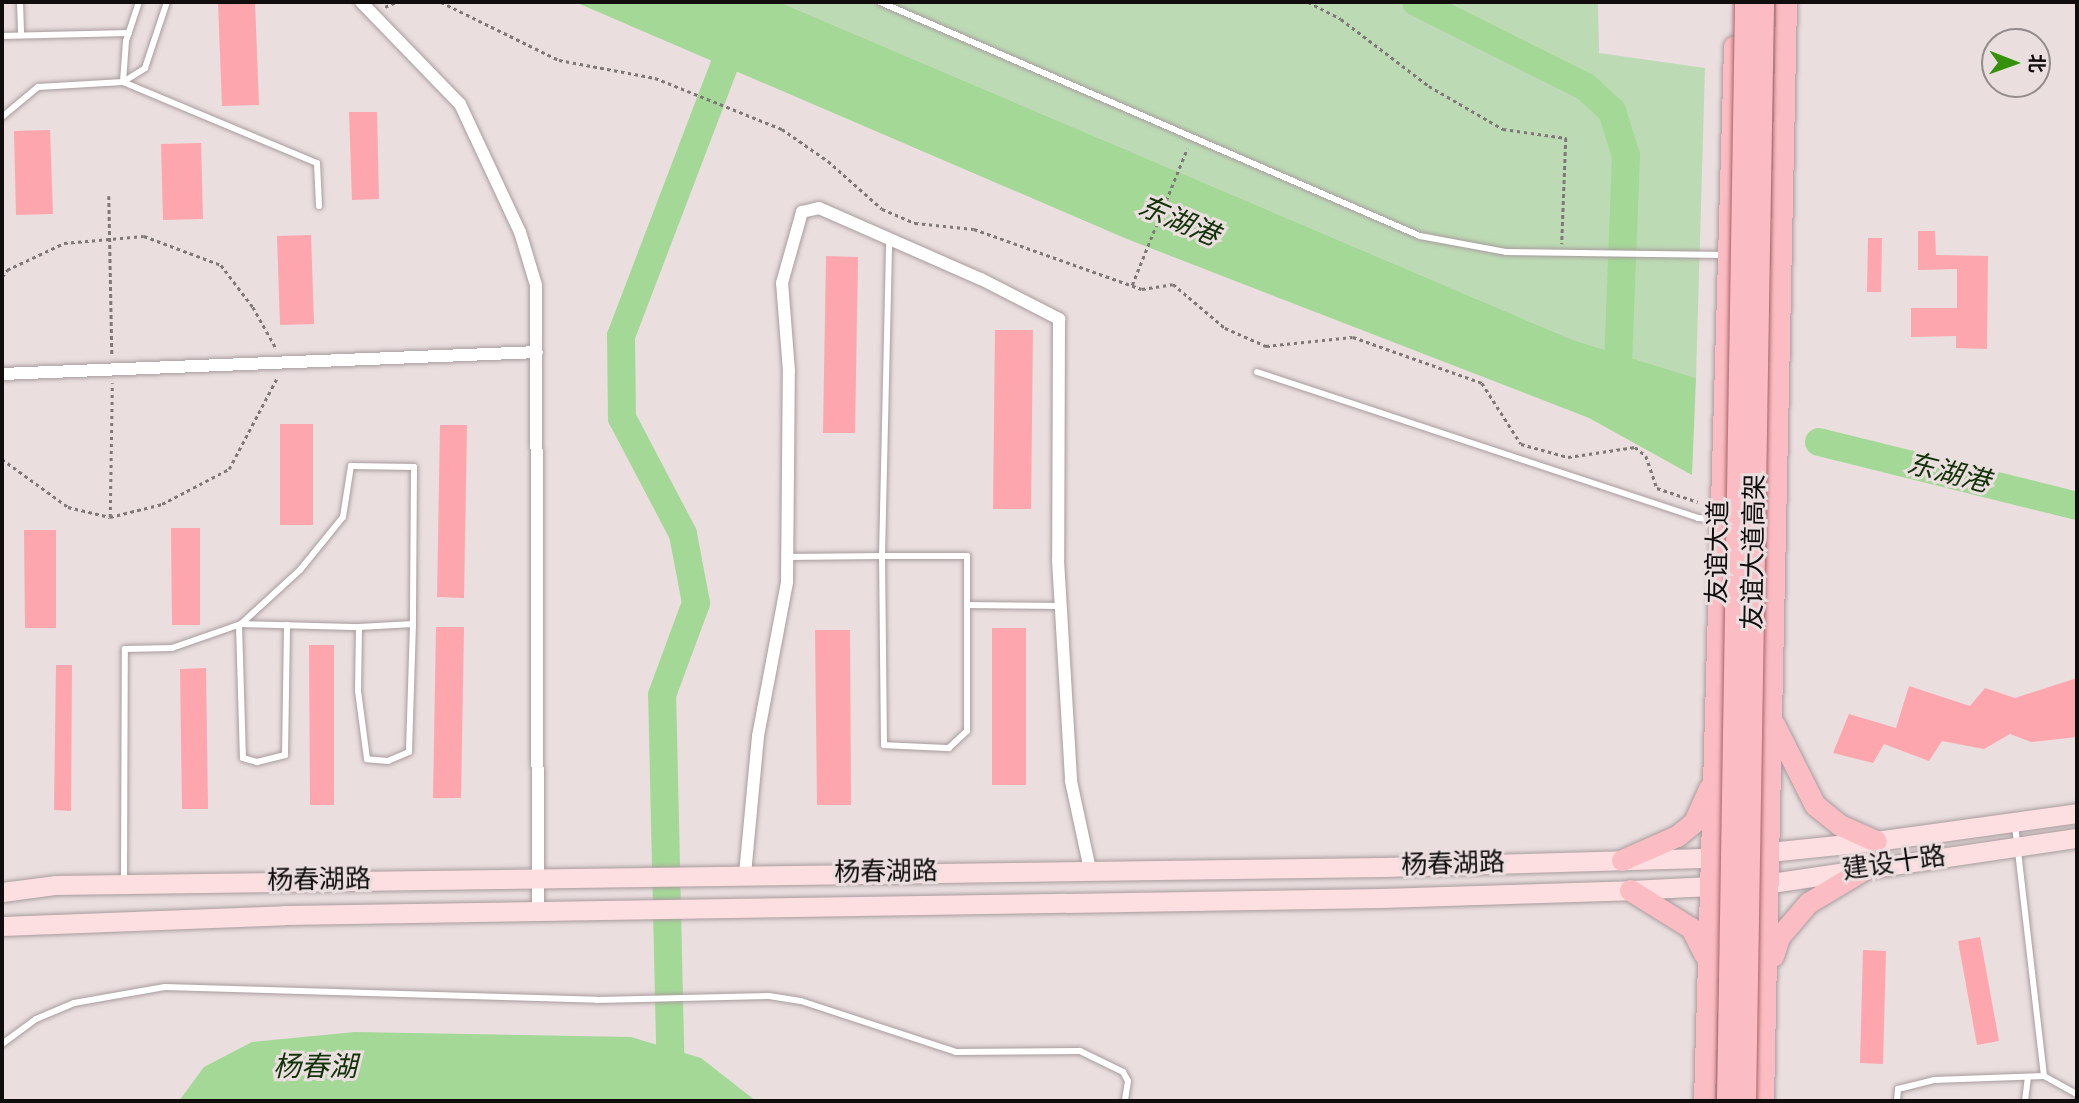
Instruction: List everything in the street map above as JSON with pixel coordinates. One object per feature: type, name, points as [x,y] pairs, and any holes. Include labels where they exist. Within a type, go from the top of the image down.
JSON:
[{"type":"main road","name":"友谊大道","points":[[1704,1101],[1735,2]]},
{"type":"main road","name":"友谊大道高架","points":[[1727,1101],[1745,2]]},
{"type":"main road","name":"友谊大道高架","points":[[1745,1101],[1763,2]]},
{"type":"main road","name":"友谊大道","points":[[1763,1101],[1771,883],[1771,718],[1786,2]]},
{"type":"main road","points":[[1622,860],[1678,835],[1701,810],[1708,791],[1717,696]]},
{"type":"main road","points":[[1771,718],[1815,804],[1840,825],[1876,841]]},
{"type":"main road","name":"建设十路","points":[[1770,854],[2077,813]]},
{"type":"main road","name":"建设十路","points":[[1710,886],[1771,883],[2077,838]]},
{"type":"main road","name":"杨春湖路","points":[[2,892],[55,885],[124,883],[1090,870],[1711,858],[1770,854]]},
{"type":"main road","points":[[1766,978],[1789,922],[1826,890],[1868,867]]},
{"type":"main road","name":"杨春湖路","points":[[2,926],[729,905],[1381,898],[1710,886]]},
{"type":"main road","points":[[1630,890],[1690,928],[1703,945],[1707,964]]},
{"type":"street","points":[[362,2],[460,104],[520,232],[532,272],[537,352],[538,910]]},
{"type":"street","points":[[745,874],[758,736],[787,582],[789,371],[782,283],[802,212],[819,208],[1059,319],[1061,606],[1071,781],[1090,870]]},
{"type":"street","points":[[2,374],[537,352]]},
{"type":"lane","points":[[20,2],[21,35]]},
{"type":"lane","points":[[123,82],[129,33],[139,2]]},
{"type":"lane","points":[[123,82],[145,68],[167,2]]},
{"type":"lane","points":[[880,2],[1420,236],[1506,252],[1728,255]]},
{"type":"lane","points":[[2,36],[129,33]]},
{"type":"lane","points":[[2,117],[38,87],[123,82],[317,163],[319,206]]},
{"type":"lane","points":[[787,557],[882,556],[967,556],[967,730],[949,748],[884,744],[882,556],[888,239]]},
{"type":"lane","points":[[1257,372],[1685,514],[1720,520]]},
{"type":"lane","points":[[288,625],[285,755],[257,762],[243,758],[240,624],[300,570],[343,517],[351,466],[414,467],[409,752],[388,761],[367,759],[358,691],[359,627]]},
{"type":"lane","points":[[967,605],[1061,606]]},
{"type":"lane","points":[[124,883],[125,649],[172,648],[240,624],[359,627],[413,624]]},
{"type":"lane","points":[[2014,822],[2044,1076]]},
{"type":"lane","points":[[2,1044],[58,1009],[144,989],[240,987],[597,999],[721,997],[801,1001],[956,1052],[1080,1051],[1123,1072],[1128,1081],[1125,1101]]},
{"type":"lane","points":[[1897,1101],[1898,1089],[1934,1080],[2044,1076],[2077,1094]]},
{"type":"lane","points":[[2025,1101],[2028,1078]]},
{"type":"path","points":[[441,2],[559,60],[674,85],[762,121],[828,161],[882,209],[915,223],[974,229],[1145,289],[1173,284],[1225,328],[1266,346],[1353,337],[1482,383],[1521,444],[1568,457],[1635,447],[1646,456],[1657,488],[1698,502]]},
{"type":"path","points":[[1308,2],[1340,19],[1429,86],[1503,129],[1566,138],[1562,253]]},
{"type":"path","points":[[1132,285],[1191,138]]},
{"type":"path","points":[[2,277],[7,270],[64,243],[144,236],[220,265],[253,307],[286,362],[229,469],[162,504],[110,517],[68,507],[2,459]]},
{"type":"shaded area","points":[[779,2],[1598,2],[1599,53],[1705,68],[1696,378],[1573,340]]},
{"type":"water","points":[[575,2],[779,2],[1573,340],[1696,378],[1692,475],[1589,418],[1127,239]]},
{"type":"water","name":"杨春湖","points":[[355,1032],[631,1037],[701,1058],[756,1101],[179,1101],[204,1067],[252,1042]]},
{"type":"building","points":[[218,2],[255,2],[259,105],[222,106]]},
{"type":"building","points":[[349,112],[377,112],[379,199],[352,200]]},
{"type":"building","points":[[50,130],[53,214],[16,215],[14,131]]},
{"type":"building","points":[[201,143],[203,219],[163,220],[161,144]]},
{"type":"building","points":[[1918,231],[1935,231],[1936,255],[1988,256],[1987,349],[1956,348],[1956,336],[1911,337],[1911,308],[1957,308],[1957,269],[1918,270]]},
{"type":"building","points":[[311,235],[314,324],[280,325],[277,236]]},
{"type":"building","points":[[1868,238],[1882,238],[1881,292],[1867,292]]},
{"type":"building","points":[[826,256],[858,257],[855,433],[823,433]]},
{"type":"building","points":[[995,330],[1033,330],[1031,509],[993,509]]},
{"type":"building","points":[[280,424],[313,424],[313,525],[280,525]]},
{"type":"building","points":[[440,425],[467,425],[464,598],[437,597]]},
{"type":"building","points":[[171,528],[200,528],[200,625],[172,625]]},
{"type":"building","points":[[24,530],[56,530],[56,628],[25,628]]},
{"type":"building","points":[[436,627],[464,627],[461,798],[433,798]]},
{"type":"building","points":[[992,628],[1026,628],[1026,785],[992,785]]},
{"type":"building","points":[[815,630],[850,630],[851,805],[817,805]]},
{"type":"building","points":[[309,645],[334,645],[334,805],[310,805]]},
{"type":"building","points":[[56,665],[72,665],[71,811],[54,810]]},
{"type":"building","points":[[206,668],[208,809],[182,809],[180,669]]},
{"type":"building","points":[[2077,678],[2077,737],[2031,742],[2010,734],[1984,749],[1942,741],[1929,761],[1884,744],[1873,763],[1833,753],[1849,714],[1896,728],[1909,686],[1970,706],[1985,688],[2015,698]]},
{"type":"building","points":[[1980,937],[1999,1041],[1977,1045],[1958,941]]},
{"type":"building","points":[[1863,950],[1886,951],[1883,1064],[1860,1063]]},
{"type":"waterway","points":[[1416,2],[1586,87],[1612,111],[1626,156],[1617,390]]},
{"type":"waterway","points":[[671,1086],[662,695],[696,603],[683,534],[622,418],[621,336],[738,30]]},
{"type":"waterway","name":"东湖港","points":[[1819,442],[2077,506]]}]
